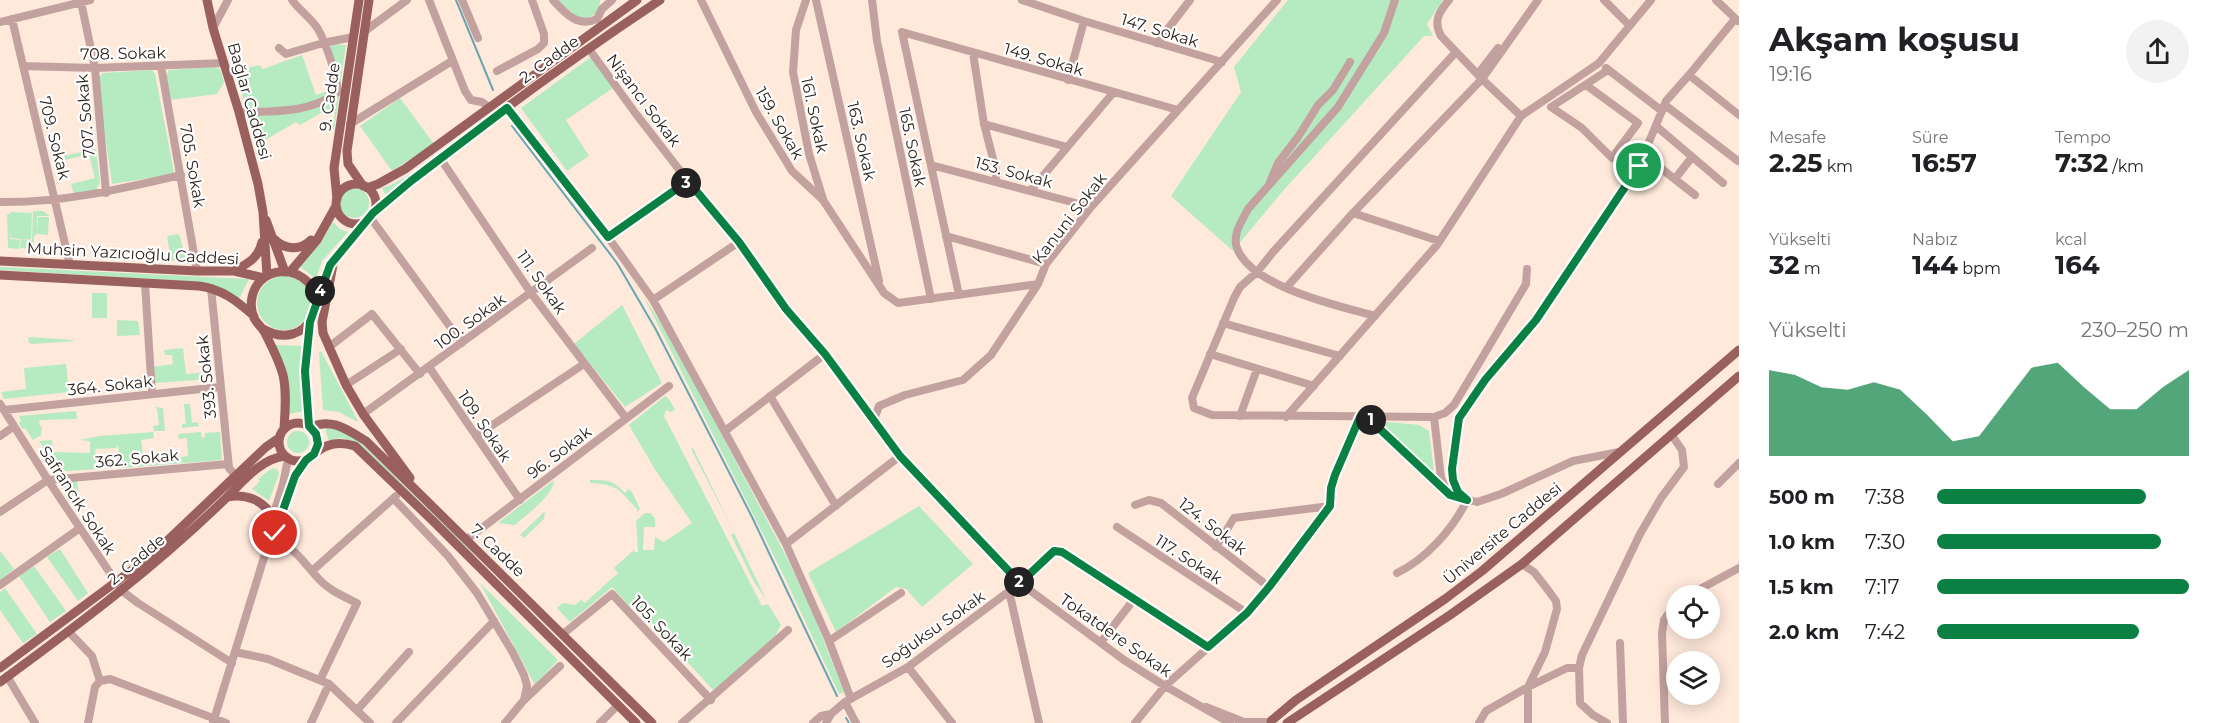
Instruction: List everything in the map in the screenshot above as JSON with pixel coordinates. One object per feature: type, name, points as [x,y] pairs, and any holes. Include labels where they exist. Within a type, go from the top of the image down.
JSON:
[{"type":"main road","name":"Bağlar Caddesi","points":[[207,0],[256,176],[267,237]]},
{"type":"main road","name":"9. Cadde","points":[[336,202],[334,168],[358,0]]},
{"type":"main road","name":"9. Cadde","points":[[365,187],[348,164],[347,151],[369,0]]},
{"type":"main road","name":"2. Cadde","points":[[365,187],[378,184],[405,168],[600,22],[637,0]]},
{"type":"main road","name":"2. Cadde","points":[[334,260],[370,217],[440,158],[660,0]]},
{"type":"main road","points":[[288,272],[317,240],[324,228],[336,202],[344,188],[350,185],[365,187],[371,192],[375,202],[370,217],[353,223],[341,217],[336,202]]},
{"type":"main road","points":[[267,237],[279,245],[294,249],[305,246],[324,228]]},
{"type":"main road","points":[[234,271],[254,260],[267,237]]},
{"type":"main road","points":[[267,237],[288,272]]},
{"type":"main road","points":[[267,237],[265,277],[254,291],[252,308],[254,316],[278,358],[284,378],[285,402],[280,447],[286,457],[295,461],[310,457],[317,439],[310,427],[305,371],[310,322],[324,280],[334,260]]},
{"type":"main road","points":[[334,260],[322,322],[323,333],[346,385],[363,414],[424,497]]},
{"type":"main road","name":"Muhsin Yazıcıoğlu Caddesi","points":[[0,261],[234,271],[265,277]]},
{"type":"main road","points":[[265,277],[288,272],[299,275],[311,288],[316,305]]},
{"type":"main road","name":"Muhsin Yazıcıoğlu Caddesi","points":[[0,275],[212,288],[232,297],[254,316]]},
{"type":"main road","points":[[263,329],[288,336],[310,322]]},
{"type":"main road","name":"Üniversite Caddesi","points":[[1268,722],[1296,700],[1454,592],[1739,350]]},
{"type":"main road","name":"Üniversite Caddesi","points":[[1287,723],[1450,615],[1522,564],[1739,376]]},
{"type":"main road","points":[[281,434],[296,423],[310,427]]},
{"type":"main road","name":"7. Cadde","points":[[310,427],[331,423],[366,441],[652,723]]},
{"type":"main road","name":"2. Cadde","points":[[2,664],[168,540],[281,434]]},
{"type":"main road","name":"7. Cadde","points":[[310,457],[323,446],[334,443],[343,442],[355,446],[636,723]]},
{"type":"main road","name":"2. Cadde","points":[[4,679],[122,591],[189,534],[258,467],[273,458],[286,457]]},
{"type":"main road","points":[[227,497],[243,495],[249,497],[264,506],[273,517]]},
{"type":"street","points":[[213,28],[228,0]]},
{"type":"street","points":[[239,111],[302,109],[327,100],[337,93],[338,88],[317,29],[292,0]]},
{"type":"street","points":[[365,31],[407,0]]},
{"type":"street","points":[[429,0],[465,91],[471,100],[482,102],[489,107]]},
{"type":"street","points":[[462,0],[478,38]]},
{"type":"street","points":[[497,71],[538,49],[544,43],[544,34],[532,0]]},
{"type":"street","points":[[553,0],[567,15],[579,22],[600,22],[602,4],[612,0]]},
{"type":"street","name":"159. Sokak","points":[[701,0],[756,112],[792,171],[823,200],[884,293],[898,303],[931,299]]},
{"type":"street","name":"161. Sokak","points":[[806,0],[796,30],[793,72],[809,154],[823,200]]},
{"type":"street","name":"163. Sokak","points":[[816,0],[881,288]]},
{"type":"street","name":"165. Sokak","points":[[872,0],[877,41],[931,299]]},
{"type":"street","name":"147. Sokak","points":[[1022,0],[1222,62]]},
{"type":"street","points":[[1157,43],[1190,0]]},
{"type":"street","name":"Kanuni Sokak","points":[[873,422],[879,406],[905,395],[963,380],[991,355],[1038,284],[1046,264],[1091,207],[1276,0]]},
{"type":"street","points":[[1375,316],[1313,299],[1286,288],[1257,272],[1242,256],[1237,247],[1236,237],[1248,209],[1338,107],[1384,33],[1395,0]]},
{"type":"street","points":[[1449,0],[1438,15],[1437,28],[1441,36],[1521,116]]},
{"type":"street","points":[[1286,288],[1480,76],[1537,0]]},
{"type":"street","points":[[1604,0],[1629,25]]},
{"type":"street","points":[[1286,417],[1439,241],[1521,116],[1599,63],[1651,0]]},
{"type":"street","points":[[1467,500],[1458,492],[1453,480],[1452,469],[1459,418],[1485,380],[1542,312],[1639,166],[1663,108],[1737,21],[1716,0]]},
{"type":"street","points":[[0,22],[71,2],[86,1]]},
{"type":"street","name":"707. Sokak","points":[[86,1],[106,193]]},
{"type":"street","name":"709. Sokak","points":[[12,19],[70,265]]},
{"type":"street","points":[[1068,80],[1084,21]]},
{"type":"street","name":"149. Sokak","points":[[931,165],[902,32],[1178,110]]},
{"type":"street","points":[[279,48],[286,54],[353,37]]},
{"type":"street","name":"Nişancı Sokak","points":[[589,49],[688,181],[739,242],[786,309],[825,354],[900,456],[1020,583]]},
{"type":"street","points":[[1456,52],[1272,252],[1257,272],[1240,287],[1192,398],[1194,408],[1212,416],[1434,417],[1445,413],[1454,405],[1526,284],[1527,269]]},
{"type":"street","points":[[973,53],[984,124],[997,174],[995,180]]},
{"type":"street","points":[[350,124],[452,61]]},
{"type":"street","points":[[1268,186],[1278,163],[1318,105],[1333,90],[1350,62]]},
{"type":"street","name":"708. Sokak","points":[[23,66],[94,68],[224,63]]},
{"type":"street","points":[[1599,63],[1738,161]]},
{"type":"street","name":"705. Sokak","points":[[161,66],[182,175],[197,271]]},
{"type":"street","points":[[1586,85],[1638,123],[1612,158],[1582,128],[1551,107],[1608,70]]},
{"type":"street","points":[[1689,75],[1739,116]]},
{"type":"street","points":[[1031,190],[1113,93]]},
{"type":"street","points":[[507,108],[608,237],[653,300],[786,544],[829,641],[856,723]]},
{"type":"street","points":[[984,124],[1067,147]]},
{"type":"street","points":[[1656,126],[1723,183]]},
{"type":"street","points":[[1644,155],[1695,195]]},
{"type":"street","points":[[1675,179],[1692,157]]},
{"type":"street","name":"111. Sokak","points":[[440,158],[531,293],[626,418]]},
{"type":"street","points":[[931,165],[959,295]]},
{"type":"street","name":"153. Sokak","points":[[931,165],[1091,207]]},
{"type":"street","points":[[0,202],[56,201],[106,193],[182,175]]},
{"type":"street","points":[[608,237],[688,181]]},
{"type":"street","points":[[1353,213],[1439,241]]},
{"type":"street","points":[[370,217],[462,344]]},
{"type":"street","points":[[946,236],[1046,264]]},
{"type":"street","points":[[653,300],[739,242]]},
{"type":"street","name":"100. Sokak","points":[[363,414],[592,248]]},
{"type":"street","points":[[145,283],[152,394]]},
{"type":"street","points":[[931,299],[1038,284]]},
{"type":"street","name":"393. Sokak","points":[[212,288],[228,464]]},
{"type":"street","points":[[329,347],[372,314],[420,374]]},
{"type":"street","points":[[1223,323],[1340,356]]},
{"type":"street","points":[[346,385],[401,349]]},
{"type":"street","points":[[725,431],[825,354]]},
{"type":"street","points":[[1210,354],[1314,386]]},
{"type":"street","points":[[476,436],[584,364]]},
{"type":"street","name":"109. Sokak","points":[[429,367],[519,500]]},
{"type":"street","points":[[1240,416],[1257,369]]},
{"type":"street","name":"96. Sokak","points":[[466,540],[669,386]]},
{"type":"street","name":"364. Sokak","points":[[2,407],[220,387]]},
{"type":"street","points":[[770,396],[836,506]]},
{"type":"street","name":"Safrancık Sokak","points":[[2,407],[122,591],[232,663]]},
{"type":"street","points":[[1364,417],[1450,495],[1477,502],[1501,494],[1573,460],[1619,452]]},
{"type":"street","points":[[1135,723],[1165,686],[1247,613],[1330,506],[1331,488],[1335,475],[1364,417]]},
{"type":"street","points":[[1434,417],[1441,478],[1450,495]]},
{"type":"street","points":[[0,436],[13,427]]},
{"type":"street","points":[[1607,723],[1593,715],[1580,703],[1578,668],[1582,655],[1640,534],[1660,498],[1684,467],[1682,450],[1671,434]]},
{"type":"street","points":[[786,544],[900,456]]},
{"type":"street","points":[[286,457],[283,484],[268,532],[270,538],[291,548],[318,578],[336,593],[357,603],[320,680]]},
{"type":"street","points":[[213,720],[270,538],[275,533],[295,476],[310,457]]},
{"type":"street","points":[[228,464],[236,476]]},
{"type":"street","name":"362. Sokak","points":[[48,480],[228,464]]},
{"type":"street","points":[[1718,484],[1739,464]]},
{"type":"street","points":[[0,512],[48,480]]},
{"type":"street","points":[[312,571],[402,491]]},
{"type":"street","points":[[394,499],[448,556],[494,621],[524,675],[527,686],[524,700]]},
{"type":"street","name":"124. Sokak","points":[[1135,505],[1149,500],[1161,502],[1269,587]]},
{"type":"street","points":[[1398,573],[1413,566],[1425,555],[1459,516],[1467,500]]},
{"type":"street","points":[[1216,547],[1234,518],[1330,506]]},
{"type":"street","name":"117. Sokak","points":[[1117,527],[1247,613]]},
{"type":"street","points":[[0,585],[80,528]]},
{"type":"street","name":"Soğuksu Sokak","points":[[831,714],[848,700],[908,667],[1020,583],[1054,551],[1062,552],[1135,598]]},
{"type":"street","points":[[1522,564],[1533,572],[1548,590],[1556,602],[1557,609],[1545,652],[1528,687],[1528,723]]},
{"type":"street","points":[[1707,585],[1739,568]]},
{"type":"street","name":"Tokatdere Sokak","points":[[1020,583],[1165,686],[1230,723]]},
{"type":"street","points":[[1009,591],[1039,723]]},
{"type":"street","points":[[829,641],[901,593]]},
{"type":"street","name":"105. Sokak","points":[[563,634],[612,594],[711,700]]},
{"type":"street","points":[[1101,642],[1135,598],[1208,647]]},
{"type":"street","points":[[1665,723],[1662,633],[1666,617]]},
{"type":"street","points":[[396,723],[494,621]]},
{"type":"street","points":[[682,723],[711,700],[788,630]]},
{"type":"street","points":[[68,631],[92,656],[100,681]]},
{"type":"street","points":[[1620,643],[1623,723]]},
{"type":"street","points":[[235,652],[268,658],[329,684],[358,709],[370,723]]},
{"type":"street","points":[[358,709],[409,652]]},
{"type":"street","points":[[505,723],[524,700],[560,666]]},
{"type":"street","points":[[908,667],[952,723]]},
{"type":"street","points":[[1479,723],[1486,711],[1528,687],[1567,668],[1578,668]]},
{"type":"street","points":[[4,679],[35,723]]},
{"type":"street","points":[[88,723],[95,687],[100,681],[110,679],[213,720],[226,723]]},
{"type":"street","points":[[311,723],[329,684]]},
{"type":"street","points":[[600,723],[618,705]]},
{"type":"street","name":"Tokatdere Sokak","points":[[1199,705],[1244,722],[1268,722]]},
{"type":"street","points":[[813,723],[821,716],[831,714]]},
{"type":"street","points":[[826,723],[831,714]]},
{"type":"street","points":[[831,714],[834,723]]},
{"type":"green space","points":[[558,0],[600,0],[599,12],[586,19],[579,19]]},
{"type":"green space","points":[[1288,0],[1443,0],[1427,24],[1433,36],[1424,36],[1282,192],[1233,251],[1171,196],[1241,92],[1234,67]]},
{"type":"green space","points":[[332,44],[346,45],[340,86],[330,49]]},
{"type":"green space","points":[[302,55],[316,95],[336,88],[334,93],[301,107],[247,108],[234,72],[259,65],[263,69]]},
{"type":"green space","points":[[591,57],[613,88],[566,120],[589,156],[567,171],[521,108]]},
{"type":"green space","points":[[214,67],[220,69],[224,82],[217,94],[170,100],[165,77],[169,70]]},
{"type":"green space","points":[[152,70],[155,74],[174,172],[170,175],[112,184],[97,80],[103,73]]},
{"type":"green space","points":[[339,96],[334,130],[331,129],[335,114],[328,109],[300,125],[296,122],[267,139],[257,139],[248,113],[271,113]]},
{"type":"green space","points":[[400,98],[434,144],[392,171],[360,126]]},
{"type":"green space","points":[[96,149],[100,182],[96,190],[74,194],[71,184],[95,178],[89,154],[65,160],[64,156]]},
{"type":"green space","points":[[412,175],[387,198],[382,188]]},
{"type":"green space","points":[[354,188],[365,192],[369,203],[365,214],[354,218],[343,214],[339,203],[343,192]]},
{"type":"green space","points":[[33,211],[43,211],[50,216],[37,216],[37,232],[38,217],[49,217],[48,235],[34,236],[33,249],[20,248],[21,239],[32,240]]},
{"type":"green space","points":[[12,212],[32,213],[31,239],[11,238],[11,231],[10,239],[20,240],[19,249],[8,248],[7,215]]},
{"type":"green space","points":[[333,222],[340,229],[348,232],[322,261],[316,279],[299,266],[320,244]]},
{"type":"green space","points":[[179,234],[186,259],[171,261],[167,236]]},
{"type":"green space","points":[[0,267],[249,279],[239,299],[202,282],[0,270]]},
{"type":"green space","points":[[284,276],[294,278],[303,284],[309,293],[311,303],[309,313],[303,322],[294,328],[284,330],[274,328],[265,322],[259,313],[257,303],[259,293],[265,284],[274,278]]},
{"type":"green space","points":[[92,293],[107,293],[107,318],[92,318]]},
{"type":"green space","points":[[644,297],[671,339],[787,558],[812,611],[844,692],[839,694],[785,578]]},
{"type":"green space","points":[[622,305],[662,383],[625,407],[574,344]]},
{"type":"green space","points":[[117,320],[138,321],[140,335],[117,336]]},
{"type":"green space","points":[[29,337],[75,341],[31,344],[28,341]]},
{"type":"green space","points":[[275,345],[304,346],[305,411],[289,414]]},
{"type":"green space","points":[[183,348],[186,374],[211,372],[212,379],[154,383],[153,367],[173,364],[172,355],[165,355],[164,350]]},
{"type":"green space","points":[[321,351],[358,422],[339,412],[323,410],[319,353]]},
{"type":"green space","points":[[66,364],[69,392],[4,399],[1,392],[26,389],[24,368]]},
{"type":"green space","points":[[665,396],[675,410],[671,412],[666,410],[664,416],[762,606],[768,604],[781,625],[773,640],[714,691],[634,604],[630,607],[612,587],[570,622],[557,608],[563,603],[575,605],[581,600],[585,603],[618,573],[614,568],[635,549],[634,552],[638,552],[636,521],[645,513],[650,513],[655,518],[655,527],[644,527],[643,550],[654,550],[655,537],[664,542],[692,523],[654,468],[629,425]]},
{"type":"green space","points":[[184,404],[190,404],[192,423],[198,422],[199,426],[182,428],[182,424],[186,424]]},
{"type":"green space","points":[[154,407],[163,408],[165,431],[154,431],[153,426],[159,425],[157,409]]},
{"type":"green space","points":[[76,411],[77,419],[39,420],[42,426],[41,435],[33,440],[19,423],[21,421],[19,416]]},
{"type":"green space","points":[[1385,423],[1419,425],[1429,431],[1434,471],[1386,429]]},
{"type":"green space","points":[[325,427],[340,430],[359,441],[475,555],[473,557],[352,441],[342,438],[328,440]]},
{"type":"green space","points":[[294,431],[302,431],[309,438],[309,446],[302,453],[294,453],[287,446],[287,438]]},
{"type":"green space","points":[[153,432],[154,438],[141,440],[144,461],[162,459],[161,453],[167,452],[168,459],[188,456],[187,438],[179,439],[178,434],[201,432],[202,438],[205,437],[205,433],[220,432],[222,460],[121,468],[118,445],[116,448],[95,449],[97,469],[51,472],[39,451],[43,447],[39,441],[52,440],[53,452],[90,453],[90,441],[79,440]]},
{"type":"green space","points":[[693,448],[732,528],[691,449]]},
{"type":"green space","points":[[272,468],[277,469],[279,474],[269,501],[252,489],[260,481],[258,479]]},
{"type":"green space","points":[[554,480],[545,498],[515,525],[498,523]]},
{"type":"green space","points":[[590,480],[610,482],[625,493],[628,490],[626,487],[632,492],[640,509],[637,512],[637,509],[617,489],[590,483]]},
{"type":"green space","points":[[77,481],[79,495],[66,496],[62,486],[65,482]]},
{"type":"green space","points":[[919,506],[973,564],[922,607],[906,589],[896,587],[836,632],[808,573]]},
{"type":"green space","points":[[545,511],[544,519],[524,538],[520,535]]},
{"type":"green space","points":[[734,533],[766,599],[754,582],[731,535]]},
{"type":"green space","points":[[60,549],[88,593],[78,601],[47,557]]},
{"type":"green space","points":[[0,551],[14,569],[0,580]]},
{"type":"green space","points":[[34,566],[66,611],[50,622],[19,576]]},
{"type":"green space","points":[[480,583],[558,660],[535,685]]},
{"type":"green space","points":[[5,588],[37,634],[23,643],[0,610],[0,592]]},
{"type":"waterway","points":[[456,0],[493,90]]},
{"type":"waterway","points":[[512,126],[617,263],[655,328],[752,517],[837,696]]},
{"type":"waterway","points":[[846,718],[849,723]]},
{"type":"route","points":[[275,533],[295,476],[306,460],[314,454],[318,444],[316,434],[309,426],[305,371],[310,322],[330,265],[373,213],[507,108],[608,237],[688,181],[739,242],[786,309],[825,354],[849,390],[900,456],[1020,583],[1054,551],[1062,552],[1208,647],[1247,613],[1330,506],[1331,488],[1335,475],[1360,417],[1367,417],[1450,495],[1467,500],[1458,492],[1453,480],[1452,469],[1459,418],[1485,380],[1536,320],[1639,166]]}]
